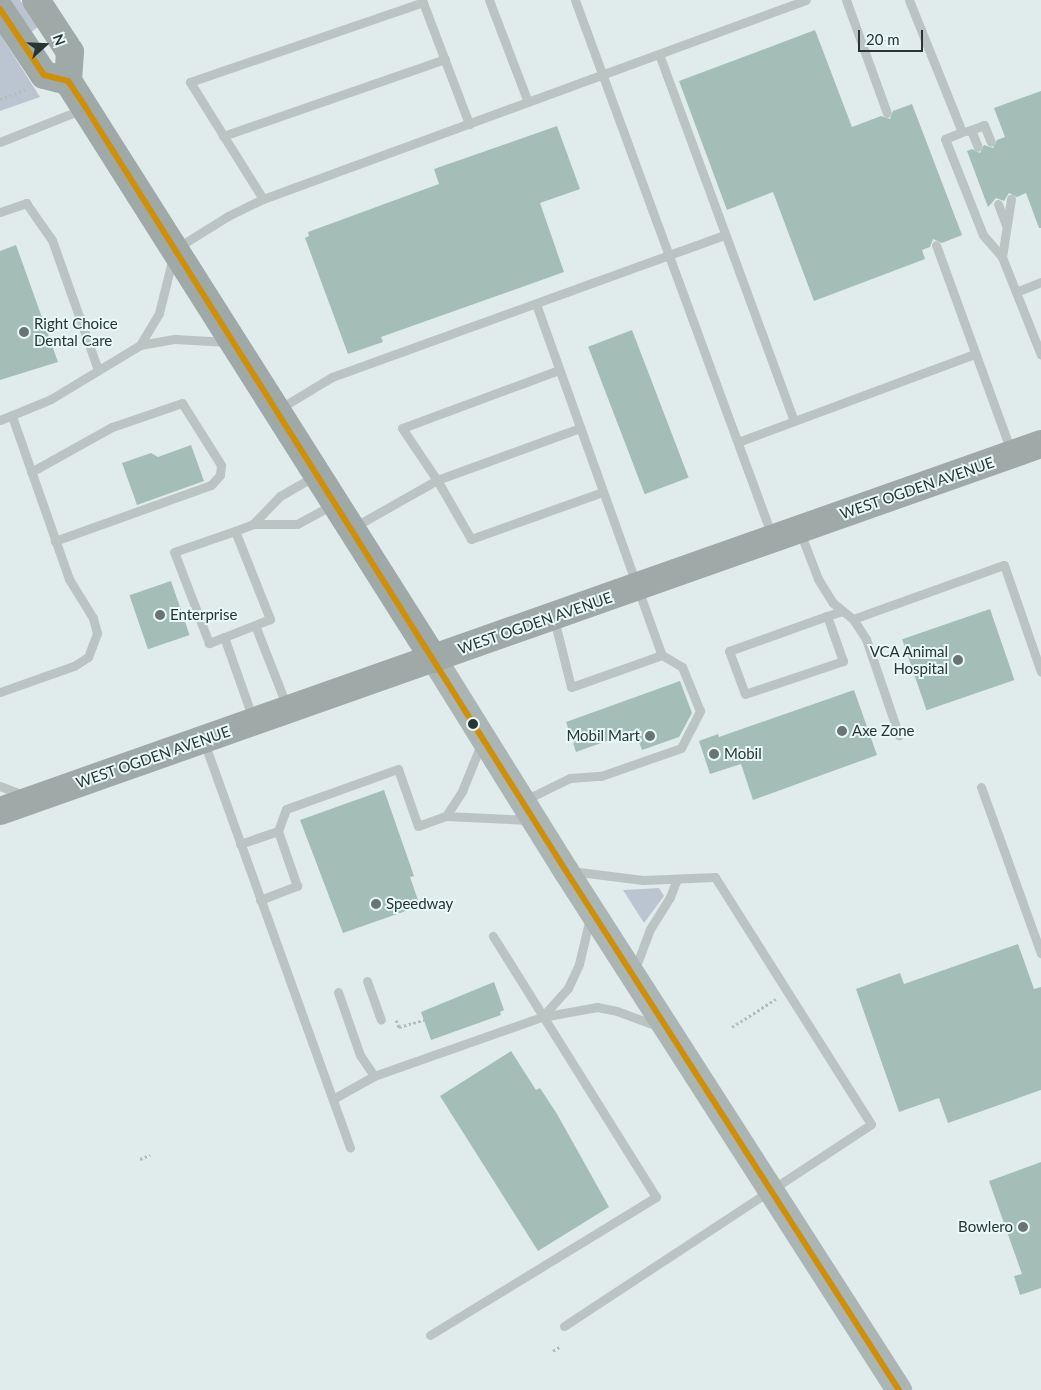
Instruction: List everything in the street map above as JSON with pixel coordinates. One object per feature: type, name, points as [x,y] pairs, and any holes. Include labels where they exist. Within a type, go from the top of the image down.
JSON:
[{"type":"main road","points":[[36,0],[70,52],[68,82],[434,658],[632,975],[899,1390]]},
{"type":"main road","points":[[0,9],[44,76],[68,82]]},
{"type":"main road","name":"WEST OGDEN AVENUE","points":[[0,811],[1041,444]]},
{"type":"lane","points":[[489,0],[528,102]]},
{"type":"lane","points":[[575,0],[773,538]]},
{"type":"lane","points":[[140,345],[160,313],[175,249],[263,200],[806,0]]},
{"type":"lane","points":[[846,0],[887,114]]},
{"type":"lane","points":[[909,0],[966,131],[978,147]]},
{"type":"lane","points":[[263,200],[190,82],[423,1],[469,124]]},
{"type":"lane","points":[[659,54],[794,421]]},
{"type":"lane","points":[[224,136],[445,59]]},
{"type":"lane","points":[[0,142],[86,108]]},
{"type":"lane","points":[[991,142],[984,125],[945,139],[983,235],[1002,257],[1040,349]]},
{"type":"lane","points":[[1002,257],[1011,199]]},
{"type":"lane","points":[[0,212],[26,202],[52,240],[98,370]]},
{"type":"lane","points":[[998,204],[1006,226]]},
{"type":"lane","points":[[277,410],[332,377],[725,235]]},
{"type":"lane","points":[[936,245],[1012,454]]},
{"type":"lane","points":[[1016,292],[1041,282]]},
{"type":"lane","points":[[260,900],[297,886],[278,831],[286,809],[398,769],[418,826],[446,816],[528,811],[570,778],[601,776],[681,748],[700,711],[682,667],[662,655],[536,304]]},
{"type":"lane","points":[[0,420],[51,399],[140,345],[175,339],[234,343]]},
{"type":"lane","points":[[738,442],[976,354]]},
{"type":"lane","points":[[559,370],[402,428],[437,480],[471,540],[602,492]]},
{"type":"lane","points":[[31,472],[112,427],[182,403],[222,465],[220,475],[211,485],[55,540]]},
{"type":"lane","points":[[0,692],[74,666],[88,656],[95,646],[97,633],[93,618],[69,579],[12,416]]},
{"type":"lane","points":[[351,528],[437,480],[580,428]]},
{"type":"lane","points":[[254,524],[280,496],[317,474]]},
{"type":"lane","points":[[235,530],[270,619],[209,643],[174,552],[235,530],[254,524],[297,524],[336,503]]},
{"type":"lane","points":[[800,529],[818,579],[833,604],[853,619],[866,639],[899,736]]},
{"type":"lane","points":[[853,619],[1004,565],[1041,672]]},
{"type":"lane","points":[[827,616],[844,661],[745,694],[729,651],[827,616],[842,611]]},
{"type":"lane","points":[[553,617],[571,687],[662,655]]},
{"type":"lane","points":[[255,625],[288,709]]},
{"type":"lane","points":[[224,637],[254,721]]},
{"type":"lane","points":[[446,816],[462,791],[484,738]]},
{"type":"lane","points":[[203,739],[350,1148]]},
{"type":"lane","points":[[0,786],[34,799]]},
{"type":"lane","points":[[981,787],[1041,954]]},
{"type":"lane","points":[[240,844],[278,831]]},
{"type":"lane","points":[[564,1326],[769,1188],[871,1124],[716,877],[643,880],[566,870]]},
{"type":"lane","points":[[632,975],[650,929],[670,897],[677,880]]},
{"type":"lane","points":[[542,1017],[568,988],[576,972],[592,911]]},
{"type":"lane","points":[[430,1336],[656,1197],[493,936]]},
{"type":"lane","points":[[367,982],[381,1020]]},
{"type":"lane","points":[[338,992],[360,1055],[374,1076]]},
{"type":"lane","points":[[333,1099],[374,1076],[542,1017],[599,1008],[668,1030]]},
{"type":"path","points":[[0,99],[25,90]]},
{"type":"path","points":[[732,1027],[788,992]]},
{"type":"path","points":[[399,1028],[424,1020]]},
{"type":"path","points":[[140,1159],[150,1155]]},
{"type":"path","points":[[552,1351],[562,1346]]},
{"type":"shaded area","points":[[9,0],[20,0],[38,27],[31,32]]},
{"type":"shaded area","points":[[0,34],[40,97],[0,111]]},
{"type":"shaded area","points":[[659,888],[664,896],[644,923],[623,890]]},
{"type":"building","points":[[815,30],[852,127],[881,116],[890,119],[893,111],[912,104],[962,235],[942,243],[933,239],[930,247],[922,250],[925,259],[814,301],[773,192],[727,210],[679,81]]},
{"type":"building","points":[[1041,91],[1041,228],[1039,228],[1026,193],[1017,197],[1009,193],[1004,201],[996,198],[988,207],[967,151],[972,149],[980,153],[984,145],[993,148],[997,140],[1005,137],[994,108]]},
{"type":"building","points":[[557,126],[580,189],[540,203],[564,272],[381,337],[383,342],[348,354],[305,238],[309,236],[308,232],[439,184],[434,169]]},
{"type":"building","points":[[16,245],[58,362],[0,380],[0,251]]},
{"type":"building","points":[[632,330],[689,478],[645,494],[588,347]]},
{"type":"building","points":[[191,445],[204,481],[137,505],[122,463],[151,453],[158,457]]},
{"type":"building","name":"Enterprise","points":[[171,581],[190,635],[148,649],[129,595]]},
{"type":"building","name":"VCA Animal Hospital","points":[[990,609],[1014,680],[926,710],[902,639]]},
{"type":"building","points":[[680,681],[692,713],[679,737],[642,750],[635,731],[576,752],[566,722]]},
{"type":"building","points":[[854,690],[877,755],[753,800],[741,764],[710,774],[699,741],[718,734],[719,737]]},
{"type":"building","name":"Speedway","points":[[384,790],[414,876],[410,877],[420,906],[343,933],[300,820]]},
{"type":"building","points":[[1018,944],[1034,989],[1041,987],[1041,1090],[948,1123],[939,1098],[899,1112],[856,989],[900,973],[904,984]]},
{"type":"building","points":[[494,982],[504,1010],[500,1012],[501,1015],[431,1040],[421,1012]]},
{"type":"building","points":[[511,1051],[536,1090],[540,1088],[557,1114],[609,1207],[538,1251],[440,1096]]},
{"type":"building","name":"Bowlero","points":[[1041,1162],[1041,1288],[1020,1295],[1014,1276],[1022,1274],[989,1181]]},
{"type":"transit line","points":[[0,9],[44,75],[68,81],[86,108],[566,871],[899,1390]]},
{"type":"place","name":"Right Choice Dental Care","points":[[24,332]]},
{"type":"place","name":"Enterprise","points":[[160,615]]},
{"type":"place","name":"VCA Animal Hospital","points":[[958,660]]},
{"type":"place","name":"Axe Zone","points":[[842,731]]},
{"type":"place","name":"Mobil Mart","points":[[650,736]]},
{"type":"place","name":"Mobil","points":[[714,754]]},
{"type":"place","name":"Speedway","points":[[376,904]]},
{"type":"place","name":"Bowlero","points":[[1023,1227]]}]
